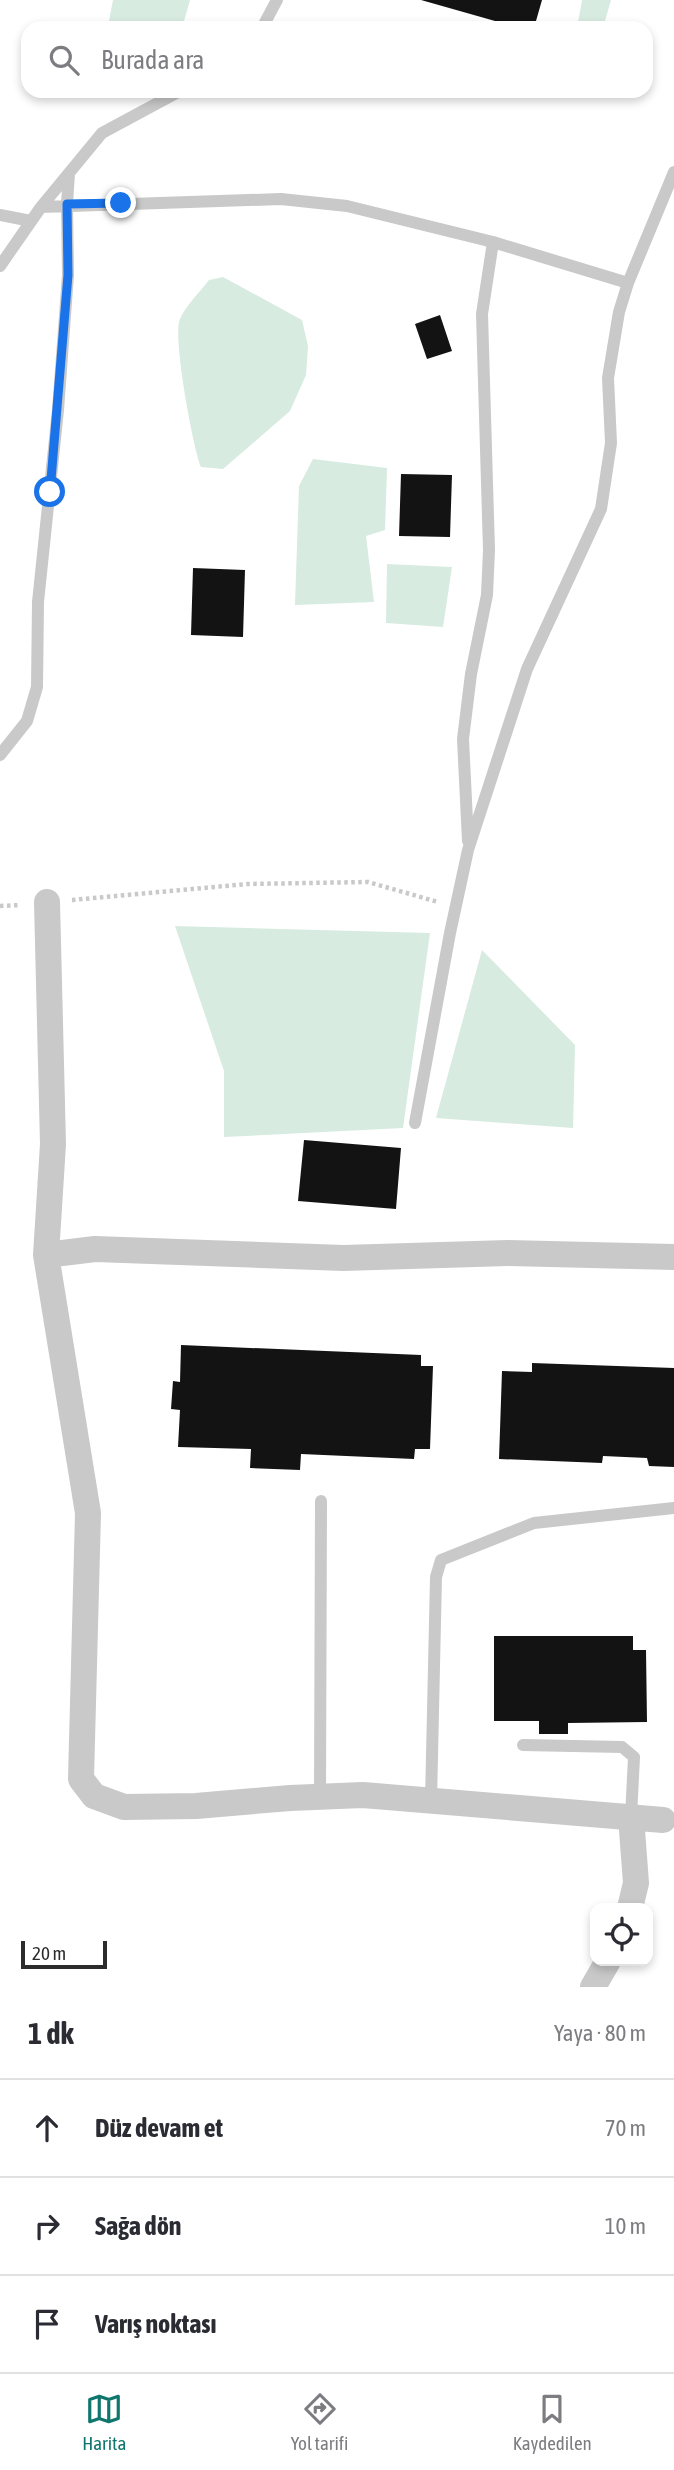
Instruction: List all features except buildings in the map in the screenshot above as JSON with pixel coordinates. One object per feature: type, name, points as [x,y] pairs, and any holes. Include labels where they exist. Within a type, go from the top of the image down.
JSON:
[{"type":"street","points":[[47,902],[53,1144],[46,1255],[88,1513],[81,1779],[94,1796],[124,1807],[196,1806],[363,1796],[663,1820]]},
{"type":"street","points":[[46,1255],[95,1249],[343,1258],[508,1253],[674,1257]]},
{"type":"street","points":[[631,1817],[636,1883],[631,1903]]},
{"type":"street","points":[[593,1987],[605,1966]]},
{"type":"lane","points":[[266,21],[276,0]]},
{"type":"lane","points":[[0,266],[41,207],[102,133],[167,98]]},
{"type":"lane","points":[[415,1123],[468,850],[527,669],[601,509],[611,443],[608,378],[619,312],[628,283],[674,172]]},
{"type":"lane","points":[[0,755],[27,721],[37,687],[38,602],[58,410],[68,275],[69,173]]},
{"type":"lane","points":[[41,207],[67,204],[281,199],[347,206],[493,242],[628,283]]},
{"type":"lane","points":[[0,215],[31,221]]},
{"type":"lane","points":[[468,850],[463,739],[471,674],[487,595],[489,550],[482,314],[493,242]]},
{"type":"lane","points":[[320,1797],[321,1501]]},
{"type":"lane","points":[[431,1801],[436,1577],[441,1560],[534,1523],[674,1508]]},
{"type":"lane","points":[[523,1745],[622,1747],[634,1758],[631,1817]]},
{"type":"path","points":[[0,906],[247,884],[368,882],[455,907]]},
{"type":"green space","points":[[113,0],[190,0],[184,21],[109,21]]},
{"type":"green space","points":[[582,0],[611,0],[605,21],[578,21]]},
{"type":"green space","points":[[223,277],[302,320],[308,346],[306,375],[290,411],[223,469],[201,467],[185,391],[178,329],[180,319],[189,304],[209,280]]},
{"type":"green space","points":[[313,459],[387,468],[385,530],[366,536],[374,602],[295,605],[299,486]]},
{"type":"green space","points":[[387,564],[452,567],[443,627],[386,623]]},
{"type":"green space","points":[[175,926],[430,933],[403,1128],[224,1137],[224,1071]]},
{"type":"green space","points":[[482,950],[575,1045],[573,1128],[436,1118]]},
{"type":"route","points":[[50,492],[68,275],[67,204],[121,203]]}]
